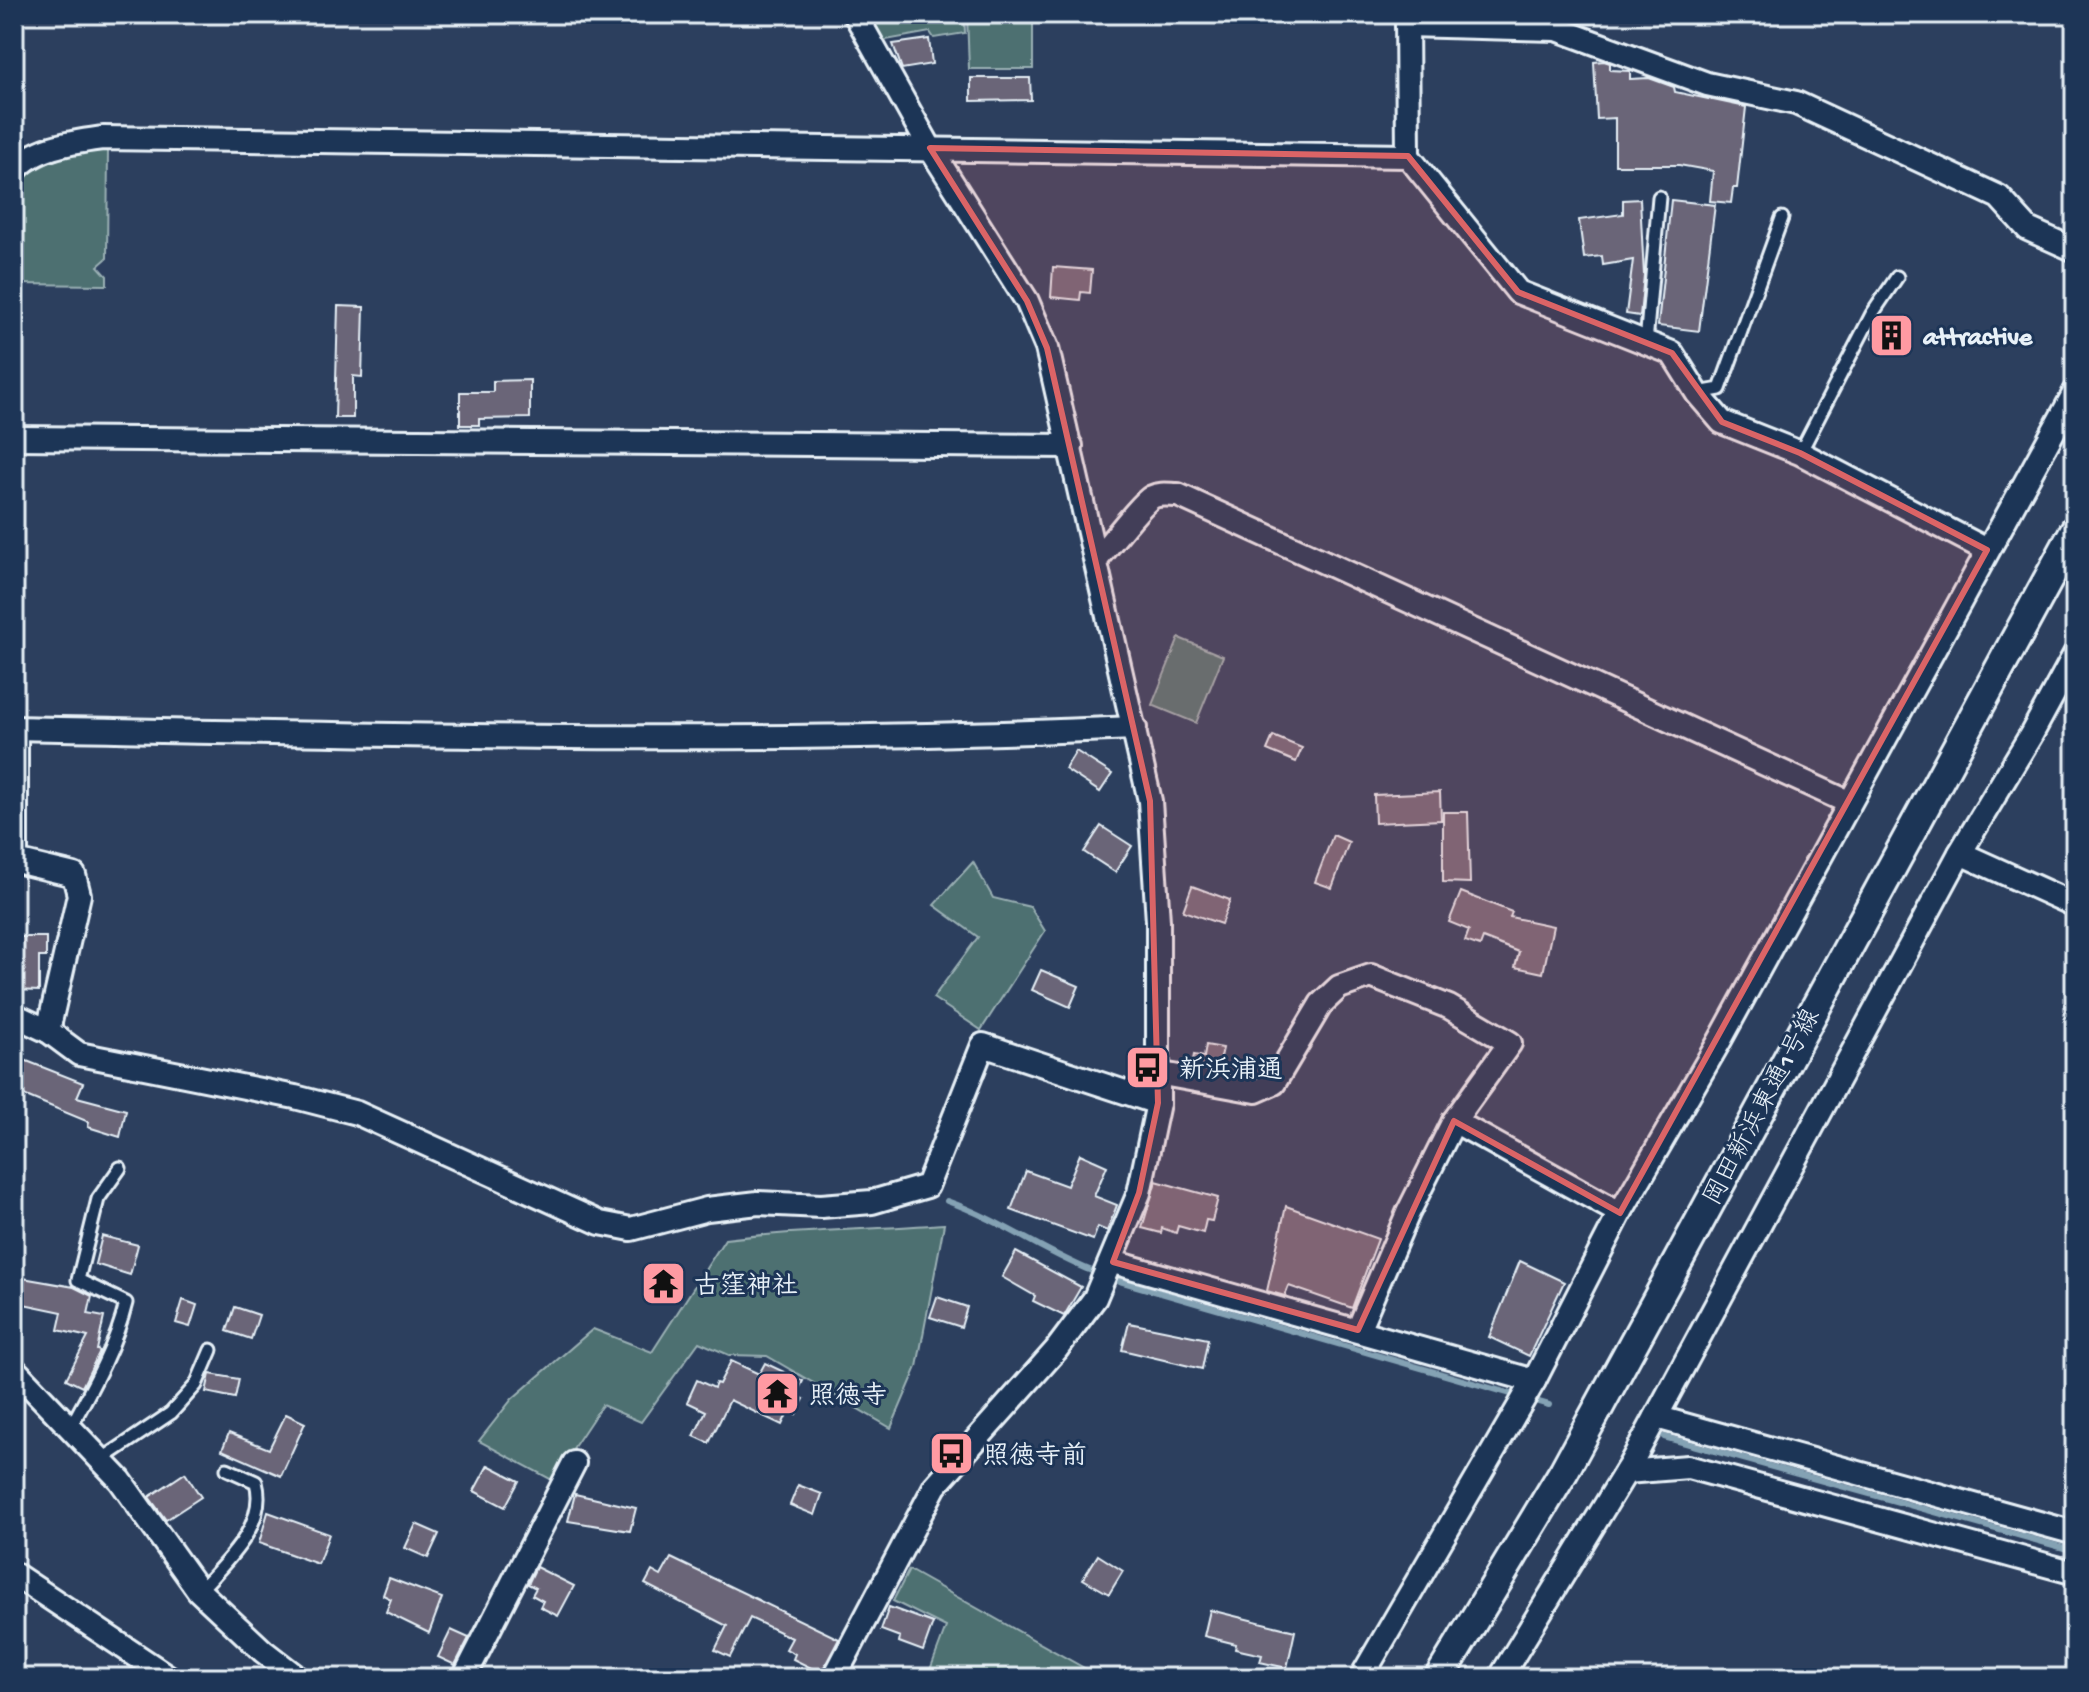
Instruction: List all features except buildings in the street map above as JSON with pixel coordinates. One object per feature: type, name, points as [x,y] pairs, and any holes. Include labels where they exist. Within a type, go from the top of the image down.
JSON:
[{"type":"street","points":[[834,1678],[935,1486],[1056,1350],[1099,1290],[1112,1265],[1139,1193],[1158,1103],[1158,921],[1150,801],[1047,348],[1027,301],[930,148],[855,14]]},
{"type":"street","points":[[1987,550],[1800,453],[1722,422],[1697,393],[1672,353],[1518,292],[1408,156],[1407,19],[1557,29],[1707,84],[1796,103],[1999,197],[2028,229],[2075,250]]},
{"type":"street","points":[[14,172],[21,162],[48,149],[103,138],[1408,156]]},
{"type":"street","points":[[1361,1678],[1527,1393],[1620,1213],[1719,1042],[2075,392]]},
{"type":"street","points":[[14,438],[1071,446]]},
{"type":"street","points":[[1096,560],[1130,524],[1142,504],[1156,494],[1178,495],[1848,802]]},
{"type":"street","name":"岡田新浜東通1号線","points":[[1439,1678],[1564,1471],[2075,530]]},
{"type":"street","points":[[1500,1678],[1626,1472],[1960,853],[2031,735],[2075,654]]},
{"type":"street","points":[[48,1031],[79,895],[74,875],[16,861],[15,728],[640,738],[1010,733],[1135,728]]},
{"type":"street","points":[[1960,853],[2075,905]]},
{"type":"street","points":[[1157,1073],[1225,1088],[1256,1091],[1274,1083],[1321,1004],[1339,987],[1371,976],[1449,1007],[1510,1043],[1454,1121],[1408,1213],[1358,1330]]},
{"type":"street","points":[[14,1015],[48,1031],[79,1054],[295,1097],[357,1113],[600,1223],[631,1229],[707,1209],[758,1203],[821,1206],[872,1202],[927,1186],[983,1045],[1158,1103]]},
{"type":"street","points":[[1454,1121],[1620,1213]]},
{"type":"street","points":[[1112,1265],[1358,1330],[1527,1393]]},
{"type":"street","points":[[14,1369],[120,1480],[199,1591],[263,1651],[298,1678]]},
{"type":"street","points":[[1656,1417],[2075,1533]]},
{"type":"street","points":[[464,1678],[574,1463]]},
{"type":"street","points":[[1626,1472],[1688,1467],[2075,1573]]},
{"type":"street","points":[[14,1574],[170,1678]]},
{"type":"lane","points":[[1646,343],[1659,197]]},
{"type":"lane","points":[[1697,393],[1720,389],[1782,218]]},
{"type":"lane","points":[[1800,453],[1872,314],[1897,277]]},
{"type":"lane","points":[[70,1428],[98,1377],[126,1303],[78,1280],[98,1199],[120,1168]]},
{"type":"lane","points":[[101,1460],[171,1413],[196,1385],[211,1350]]},
{"type":"lane","points":[[199,1591],[239,1549],[259,1495],[256,1482],[227,1469]]},
{"type":"highlighted area","points":[[930,148],[1408,156],[1518,292],[1672,353],[1722,422],[1800,453],[1987,550],[1620,1213],[1454,1121],[1358,1330],[1113,1262],[1139,1193],[1158,1103],[1150,801],[1047,348],[1027,301]]},
{"type":"green space","points":[[867,14],[964,14],[965,33],[934,38],[930,32],[881,41]]},
{"type":"green space","points":[[967,14],[1033,14],[1033,69],[969,69]]},
{"type":"green space","points":[[108,149],[107,258],[98,266],[107,276],[107,285],[14,284],[17,182],[60,158]]},
{"type":"green space","points":[[1179,638],[1223,656],[1196,723],[1152,705]]},
{"type":"green space","points":[[973,862],[993,898],[1030,907],[1045,931],[981,1030],[933,998],[978,937],[934,905]]},
{"type":"green space","points":[[944,1224],[917,1367],[891,1428],[767,1356],[729,1355],[699,1342],[641,1422],[602,1405],[552,1480],[479,1441],[512,1399],[593,1329],[652,1352],[725,1239]]},
{"type":"green space","points":[[909,1570],[1102,1678],[942,1678],[930,1670],[946,1627],[893,1601]]},
{"type":"waterway","points":[[947,1201],[1099,1274]]},
{"type":"waterway","points":[[1109,1278],[1549,1405]]},
{"type":"waterway","points":[[1664,1437],[2075,1551]]},
{"type":"place","name":"attractive","points":[[1892,335]]},
{"type":"place","name":"新浜浦通","points":[[1148,1068]]},
{"type":"place","name":"古窪神社","points":[[663,1284]]},
{"type":"place","name":"照徳寺","points":[[778,1394]]},
{"type":"place","name":"照徳寺前","points":[[952,1454]]}]
